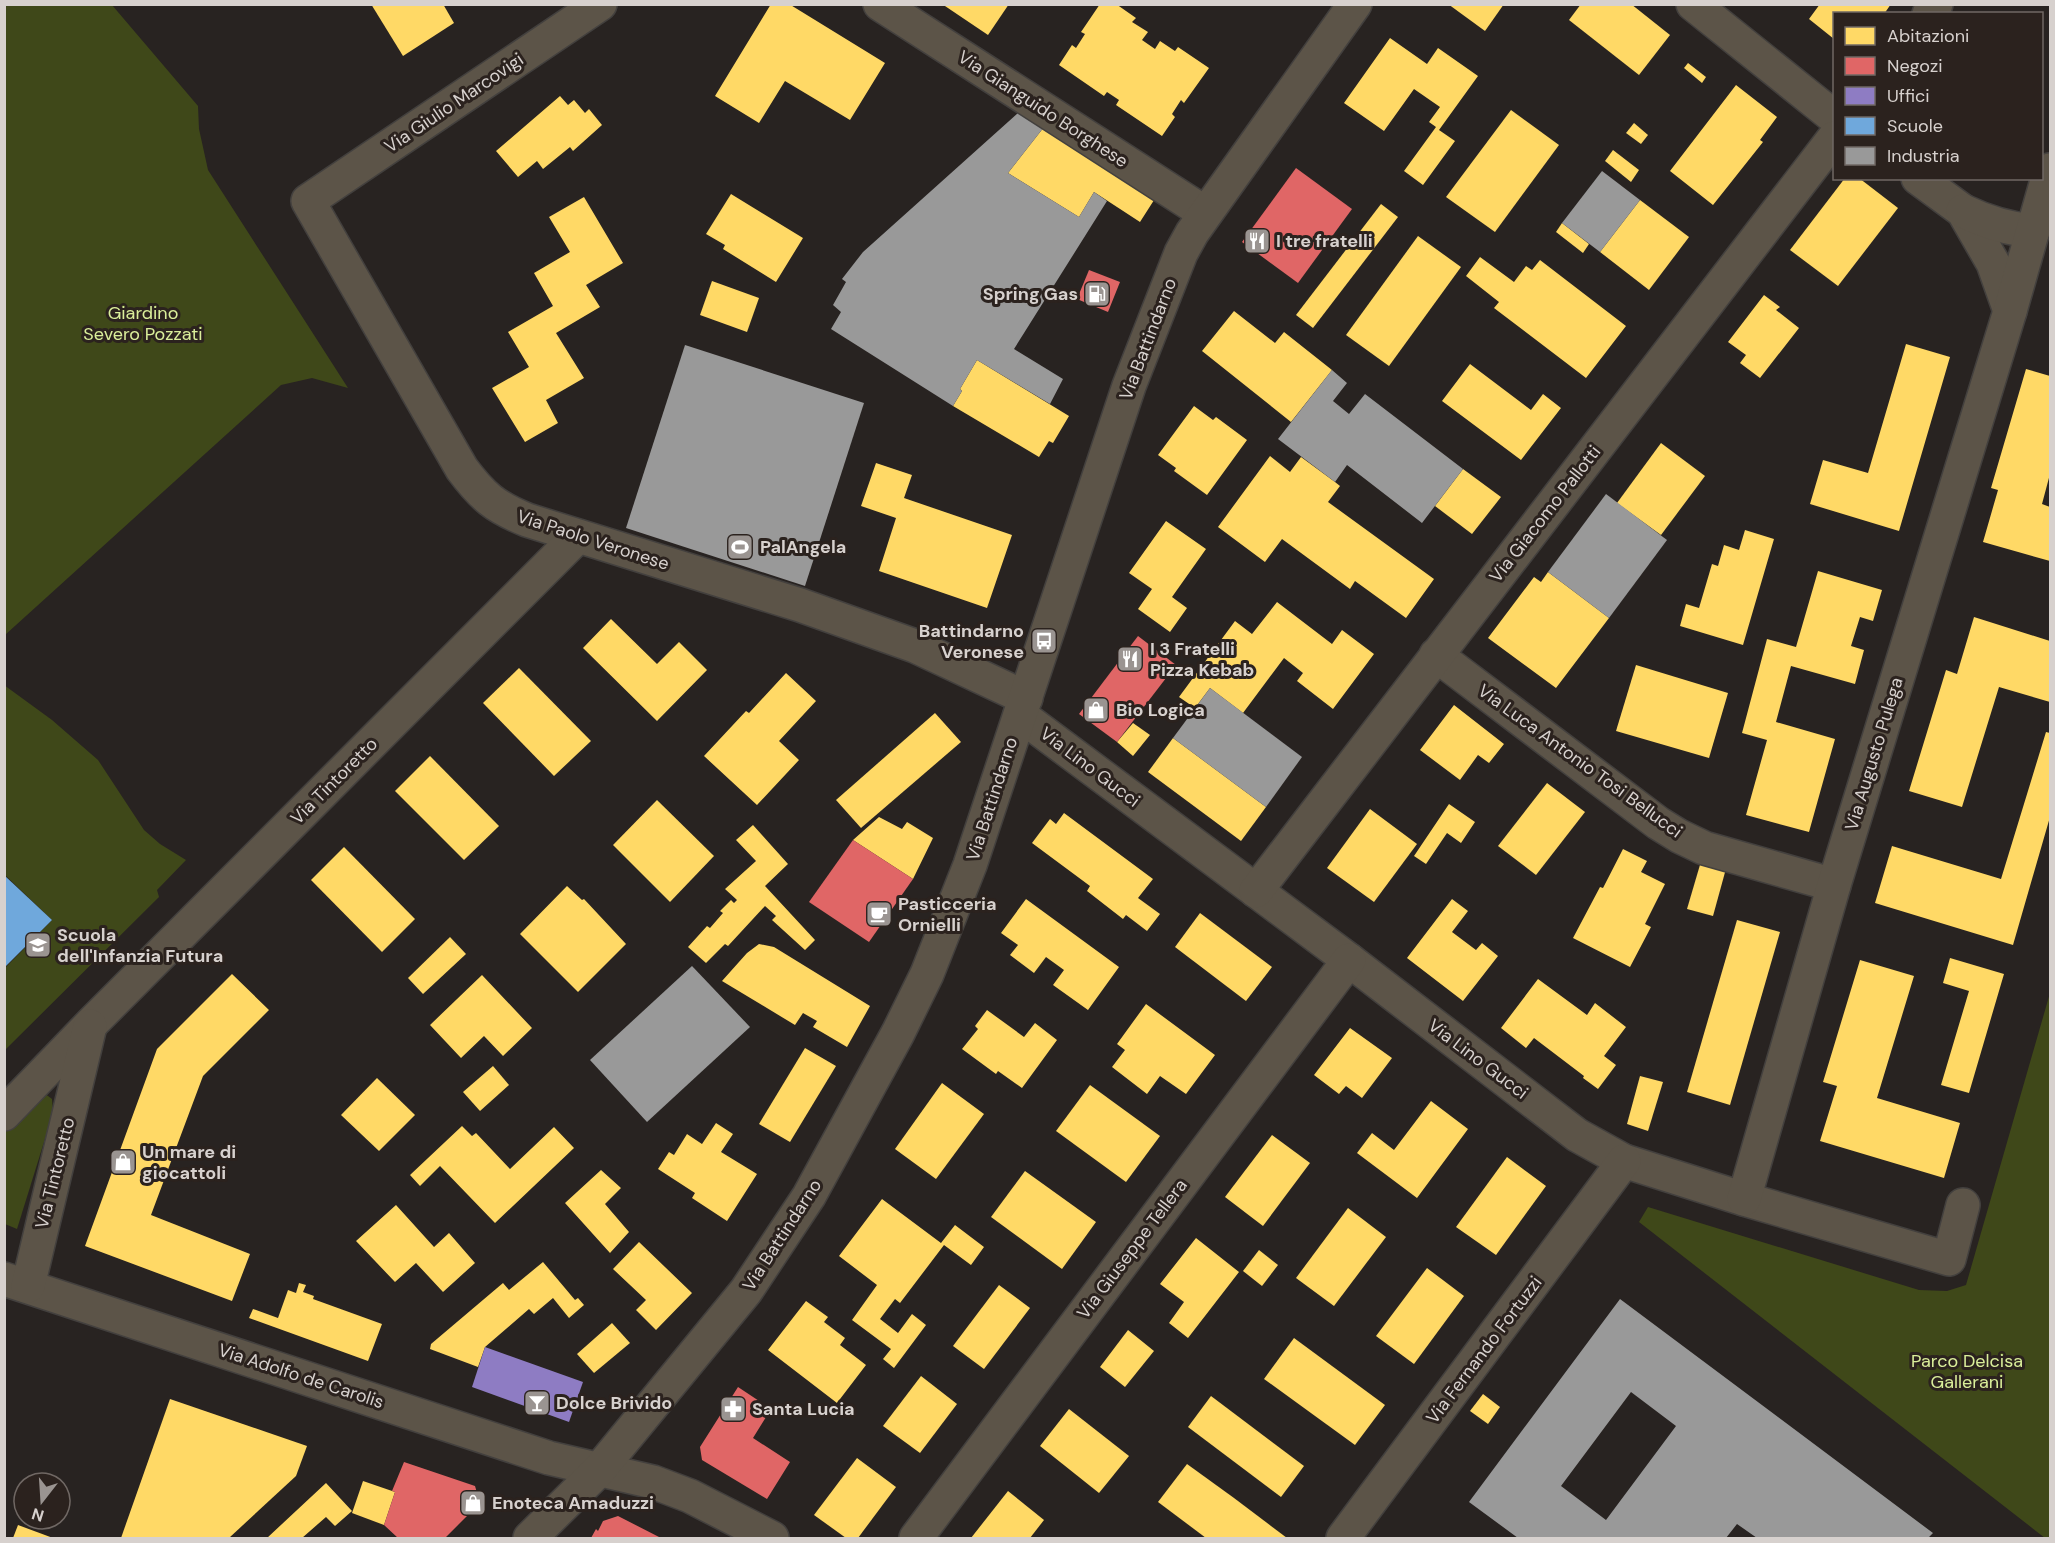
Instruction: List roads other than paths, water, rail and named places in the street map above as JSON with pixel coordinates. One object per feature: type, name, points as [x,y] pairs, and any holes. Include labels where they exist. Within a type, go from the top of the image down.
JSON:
[{"type":"street","name":"Via Giulio Marcovigi","points":[[309,201],[600,4]]},
{"type":"street","name":"Via Gianguido Borghese","points":[[880,4],[1206,213]]},
{"type":"street","name":"Via Battindarno","points":[[530,1539],[599,1470],[746,1291],[809,1196],[866,1094],[927,974],[970,865],[1129,386],[1181,253],[1206,213],[1355,4]]},
{"type":"street","points":[[1693,4],[1833,116]]},
{"type":"street","name":"Via Giacomo Pallotti","points":[[1256,891],[1833,139]]},
{"type":"street","name":"Via Augusto Pulega","points":[[1744,1199],[1834,885],[2010,311],[2050,170]]},
{"type":"street","points":[[1921,180],[1963,211],[1980,219],[2012,230],[2033,231]]},
{"type":"street","name":"Via Paolo Veronese","points":[[309,201],[462,469],[490,502],[508,512],[577,537],[800,605],[915,645],[1023,706]]},
{"type":"street","points":[[1963,211],[1993,263],[2010,311]]},
{"type":"street","name":"Via Tintoretto","points":[[4,1114],[577,537]]},
{"type":"street","name":"Via Luca Antonio Tosi Bellucci","points":[[1436,655],[1648,816],[1679,836],[1704,848],[1834,885]]},
{"type":"street","name":"Via Lino Gucci","points":[[1023,706],[1256,891],[1577,1135],[1624,1161],[1949,1259],[1963,1205]]},
{"type":"street","name":"Via Giuseppe Tellera","points":[[916,1539],[1349,960]]},
{"type":"street","name":"Via Tintoretto","points":[[16,1282],[91,1024]]},
{"type":"street","name":"Via Fernando Fortuzzi","points":[[1343,1539],[1624,1161]]},
{"type":"street","name":"Via Adolfo de Carolis","points":[[16,1282],[549,1458],[646,1480],[690,1496],[772,1539]]},
{"type":"place","name":"I tre fratelli","points":[[1257,241]]},
{"type":"place","name":"Spring Gas","points":[[1097,294]]},
{"type":"place","name":"PalAngela","points":[[740,547]]},
{"type":"place","name":"Battindarno Veronese","points":[[1044,641]]},
{"type":"place","name":"I 3 Fratelli Pizza Kebab","points":[[1130,659]]},
{"type":"place","name":"Bio Logica","points":[[1096,710]]},
{"type":"place","name":"Pasticceria Ornielli","points":[[879,914]]},
{"type":"place","name":"Scuola dell'Infanzia Futura","points":[[38,945]]},
{"type":"place","name":"Un mare di giocattoli","points":[[123,1162]]},
{"type":"place","name":"Dolce Brivido","points":[[537,1403]]},
{"type":"place","name":"Santa Lucia","points":[[733,1409]]},
{"type":"place","name":"Enoteca Amaduzzi","points":[[473,1503]]},
{"type":"park label","name":"Giardino Severo Pozzati","points":[[143,323]]},
{"type":"park label","name":"Parco Delcisa Gallerani","points":[[1967,1371]]}]
